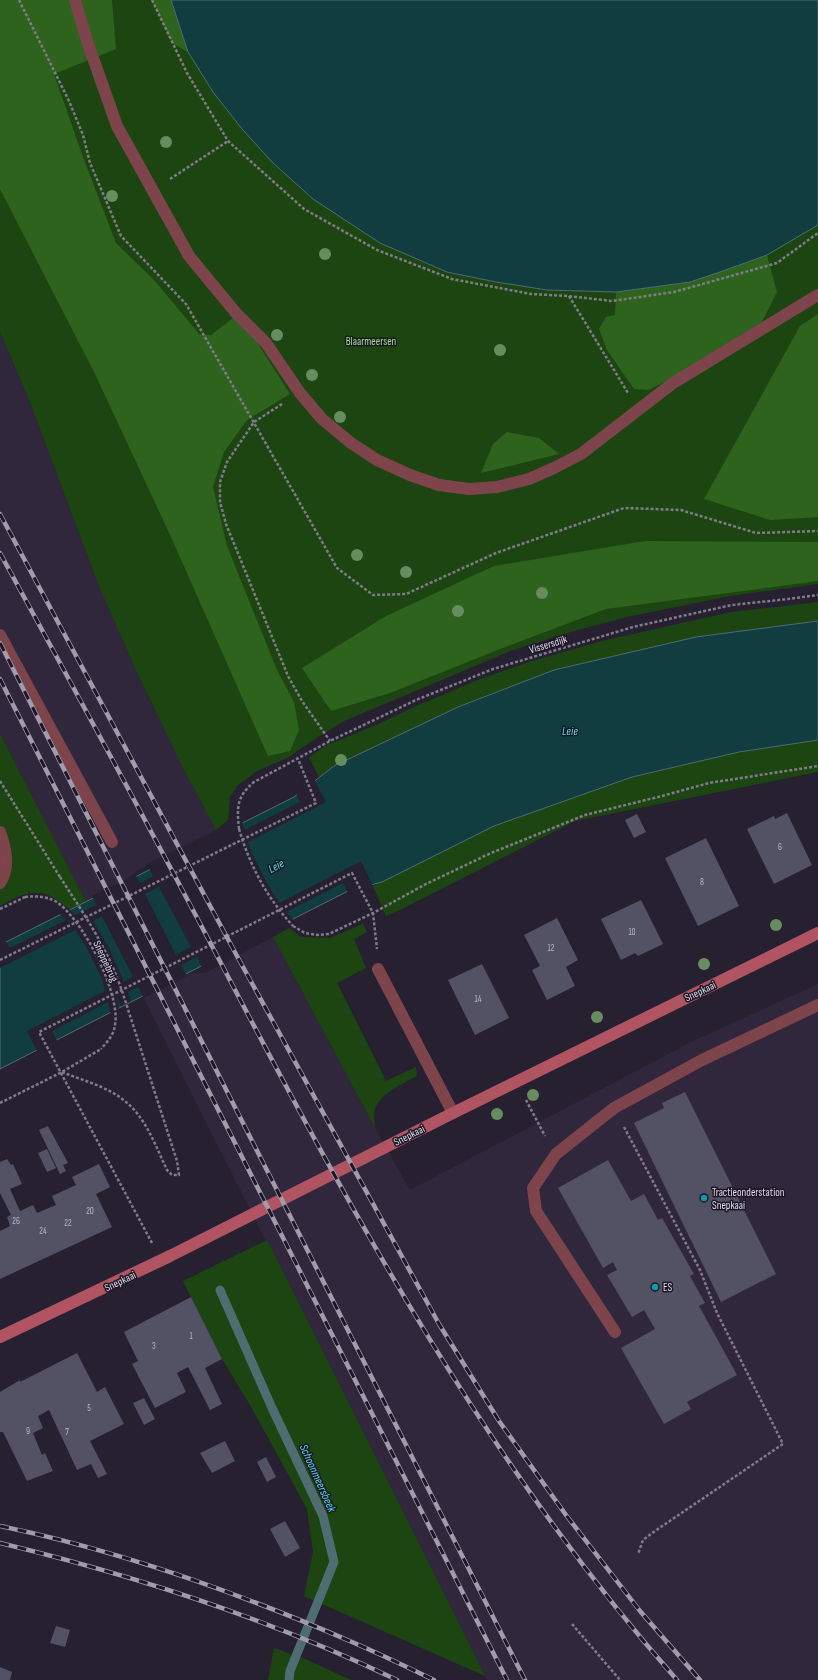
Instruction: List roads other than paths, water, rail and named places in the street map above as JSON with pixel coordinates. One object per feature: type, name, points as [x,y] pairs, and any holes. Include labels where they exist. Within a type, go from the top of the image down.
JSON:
[{"type":"street","points":[[75,0],[87,41],[117,126],[189,256],[236,313],[266,342],[300,392],[322,420],[351,443],[377,460],[410,475],[439,485],[469,489],[497,487],[529,479],[554,468],[581,454],[674,383],[818,295]]},
{"type":"street","points":[[0,635],[112,842]]},
{"type":"street","points":[[0,832],[7,857],[0,883]]},
{"type":"street","name":"Snepkaai","points":[[0,1336],[162,1260],[453,1113],[818,933]]},
{"type":"street","points":[[378,969],[453,1113]]},
{"type":"street","points":[[615,1332],[536,1211],[534,1188],[556,1154],[614,1108],[702,1060],[818,1005]]},
{"type":"water","points":[[171,0],[818,0],[818,225],[767,255],[690,282],[616,292],[547,290],[447,272],[380,243],[313,199],[273,163],[242,129],[213,92],[188,52]]},
{"type":"water","name":"Leie","points":[[818,621],[818,740],[739,752],[632,777],[494,826],[382,882],[348,891],[0,1069],[0,945],[294,797],[334,766],[458,707],[554,670],[696,637]]},
{"type":"waterway","name":"Schoonmeersbeek","points":[[220,1290],[272,1408],[323,1516],[334,1562],[290,1671],[289,1680]]},
{"type":"railway","points":[[0,514],[237,956],[439,1324],[499,1421],[566,1515],[640,1611],[700,1680]]},
{"type":"railway","points":[[0,553],[196,915],[272,1061],[375,1246],[429,1337],[485,1427],[545,1514],[609,1598],[677,1680]]},
{"type":"railway","points":[[0,643],[525,1680]]},
{"type":"railway","points":[[0,679],[507,1680]]},
{"type":"railway","points":[[0,1526],[90,1548],[223,1590],[352,1642],[434,1680]]},
{"type":"railway","points":[[0,1543],[102,1570],[202,1601],[301,1638],[397,1680]]},
{"type":"place","name":"Tractieonderstation Snepkaai","points":[[704,1198]]},
{"type":"place","name":"ES","points":[[655,1287]]},
{"type":"park label","name":"Blaarmeersen","points":[[371,341]]}]
